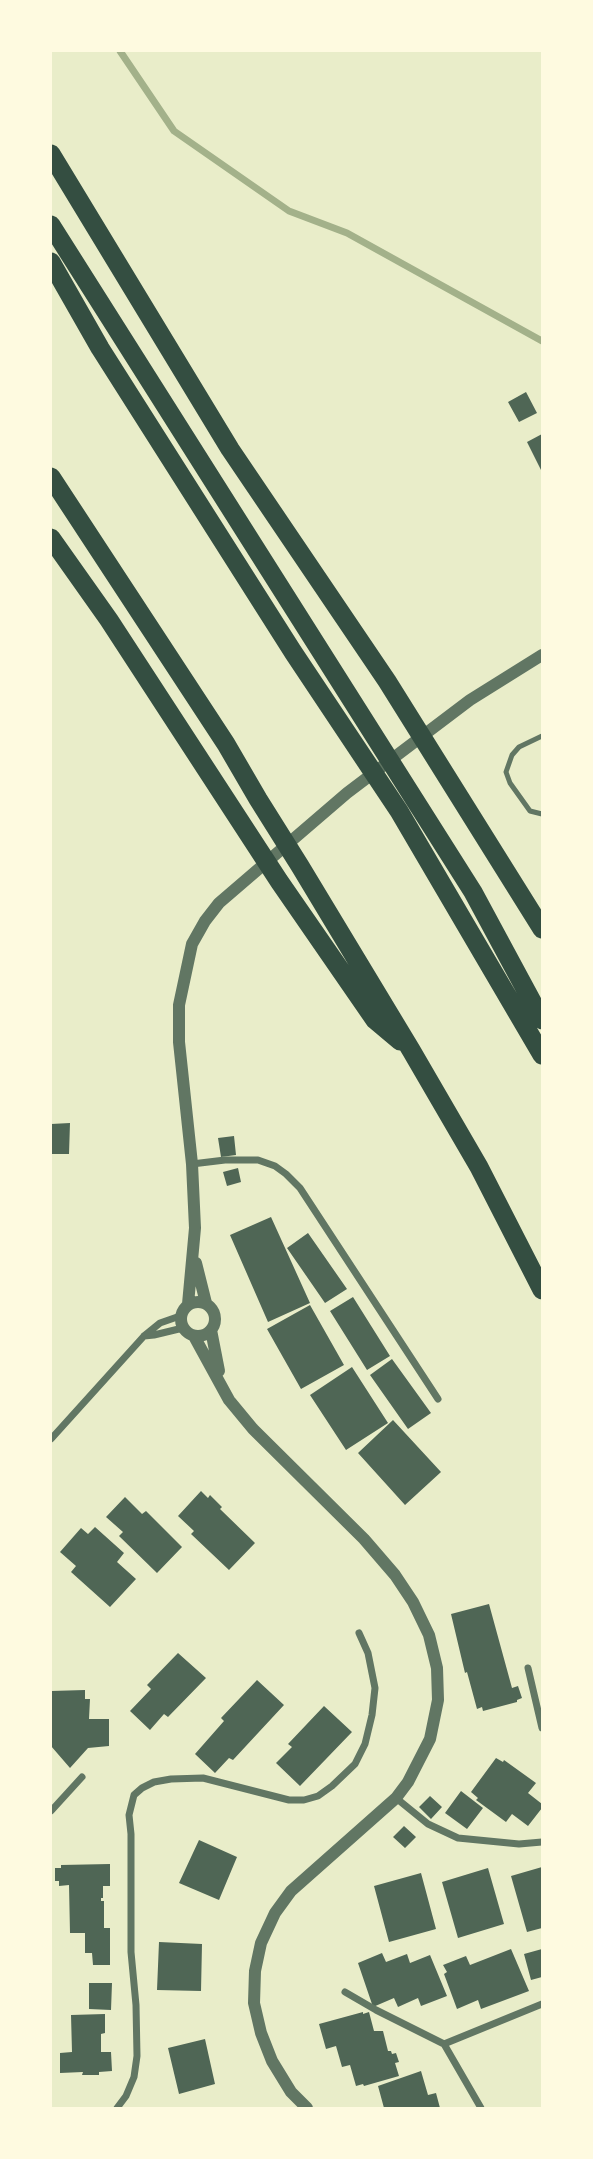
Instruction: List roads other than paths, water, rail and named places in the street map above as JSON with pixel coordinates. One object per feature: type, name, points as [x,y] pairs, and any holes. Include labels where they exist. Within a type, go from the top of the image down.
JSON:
[{"type":"highway","points":[[51,154],[230,449],[387,681],[542,929]]},
{"type":"highway","points":[[51,225],[473,891],[542,1020]]},
{"type":"highway","points":[[51,262],[100,348],[399,811],[542,1055]]},
{"type":"highway","points":[[51,477],[226,744],[300,866],[479,1167],[542,1290]]},
{"type":"highway","points":[[51,491],[226,744]]},
{"type":"highway","points":[[51,538],[109,620],[279,881],[375,1020],[411,1050]]},
{"type":"street","points":[[307,2108],[290,2092],[272,2061],[261,2033],[254,2003],[255,1971],[261,1943],[275,1913],[291,1891],[396,1798],[408,1782],[430,1739],[438,1700],[436,1668],[429,1635],[395,1574],[364,1539],[253,1429],[229,1400],[221,1382],[186,1327],[195,1228],[192,1164],[179,1042],[179,1005],[192,944],[219,903],[347,793],[470,700],[542,655]]},
{"type":"street","points":[[192,1164],[258,1160],[275,1166],[286,1174],[300,1188],[439,1399]]},
{"type":"street","points":[[194,1256],[206,1303],[215,1317],[211,1330],[221,1382]]},
{"type":"street","points":[[188,1304],[196,1301],[206,1303]]},
{"type":"street","points":[[51,1439],[144,1336],[160,1322],[205,1334],[211,1330]]},
{"type":"street","points":[[144,1336],[186,1327]]},
{"type":"street","points":[[117,2108],[126,2096],[134,2077],[137,2056],[131,1952],[129,1815],[134,1795],[142,1787],[172,1779],[203,1778],[289,1800],[318,1796],[332,1786],[355,1765],[365,1744],[372,1715],[374,1688],[368,1653],[359,1633]]},
{"type":"street","points":[[528,1668],[542,1728]]},
{"type":"street","points":[[51,1811],[82,1777]]},
{"type":"street","points":[[396,1798],[428,1824],[457,1838],[519,1844],[542,1842]]},
{"type":"street","points":[[345,1992],[444,2045],[481,2108]]},
{"type":"street","points":[[444,2045],[542,2004]]},
{"type":"lane","points":[[542,736],[519,747],[509,759],[506,772],[510,783],[530,810],[542,814]]},
{"type":"waterway","points":[[120,51],[174,131],[289,211],[347,233],[542,341]]}]
